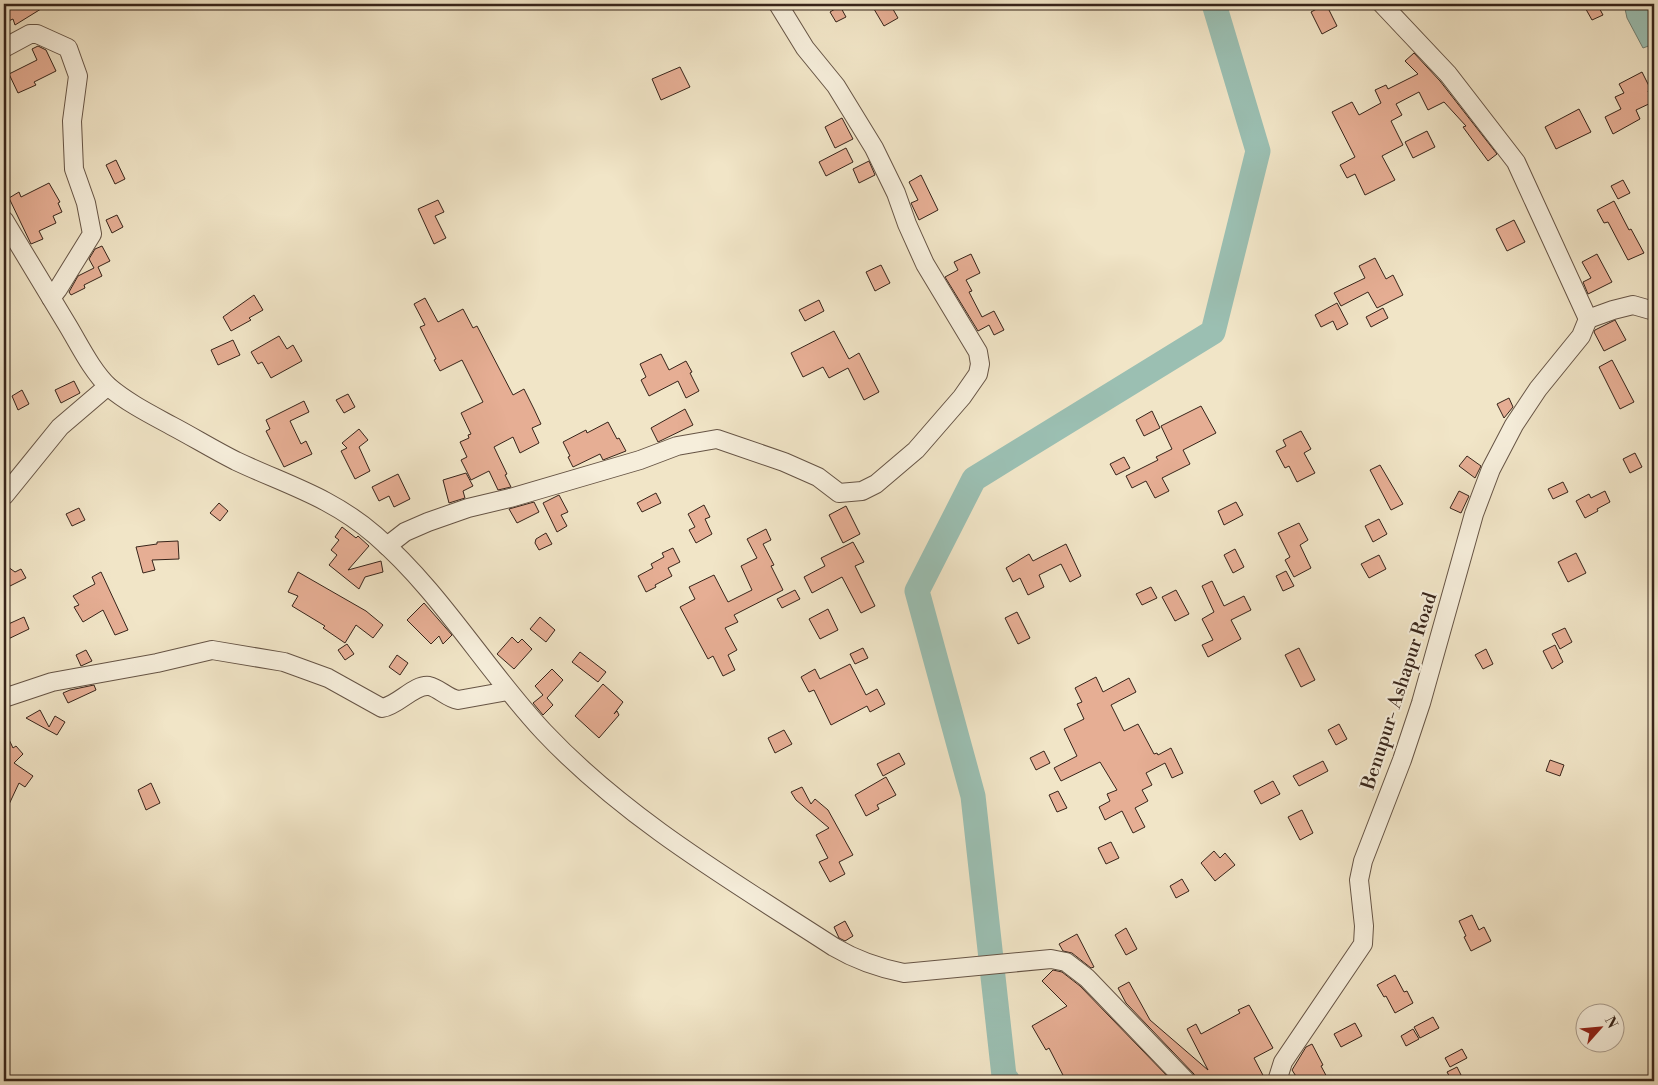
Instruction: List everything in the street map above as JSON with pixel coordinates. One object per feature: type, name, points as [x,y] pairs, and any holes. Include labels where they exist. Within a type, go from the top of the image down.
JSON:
[{"type":"street","points":[[387,546],[405,532],[468,508],[510,498],[631,462],[677,446],[717,439],[784,462],[818,477],[839,492],[862,492],[876,484],[909,456],[962,397],[978,374],[980,364],[978,352],[925,264],[907,224],[896,193],[874,148],[836,86],[805,48],[778,4]]},
{"type":"street","points":[[1382,4],[1448,74],[1516,162],[1588,320],[1613,310],[1634,305],[1654,311]]},
{"type":"street","points":[[4,48],[30,34],[36,34],[68,48],[78,76],[72,122],[74,169],[86,203],[92,234],[51,298]]},
{"type":"street","points":[[4,220],[94,368],[108,386],[132,405],[237,461],[323,499],[352,516],[387,546],[438,601],[508,692],[564,752],[672,841],[834,947],[853,958],[887,970],[904,973],[1051,959],[1066,962],[1087,978],[1186,1081]]},
{"type":"street","name":"Benupur- Ashapur Road","points":[[1277,1081],[1283,1062],[1363,944],[1364,926],[1359,880],[1363,861],[1402,760],[1421,703],[1474,514],[1490,468],[1514,425],[1538,389],[1581,336],[1588,320]]},
{"type":"street","points":[[4,496],[60,427],[108,386]]},
{"type":"street","points":[[4,698],[52,682],[157,663],[212,650],[284,662],[328,678],[382,708],[391,706],[415,689],[424,686],[432,686],[450,698],[458,700],[508,692]]},
{"type":"water","points":[[1624,4],[1654,4],[1654,44],[1643,48],[1627,18]]},
{"type":"building","points":[[11,4],[49,4],[15,25],[13,19],[4,23],[4,7]]},
{"type":"building","points":[[871,4],[890,4],[898,18],[884,26]]},
{"type":"building","points":[[1326,4],[1337,26],[1322,34],[1311,12]]},
{"type":"building","points":[[1583,4],[1597,4],[1603,15],[1592,20]]},
{"type":"building","points":[[840,6],[846,17],[836,22],[830,12]]},
{"type":"building","points":[[38,46],[46,50],[56,71],[34,82],[36,85],[18,93],[9,74],[37,60],[32,49]]},
{"type":"building","points":[[1414,53],[1440,81],[1497,154],[1488,161],[1463,127],[1466,126],[1444,102],[1428,110],[1419,92],[1396,104],[1402,115],[1391,121],[1403,145],[1382,156],[1395,180],[1365,195],[1355,174],[1347,178],[1340,165],[1355,157],[1332,112],[1352,102],[1359,115],[1381,103],[1375,90],[1386,85],[1388,89],[1418,74],[1405,61]]},
{"type":"building","points":[[680,67],[690,87],[661,100],[652,79]]},
{"type":"building","points":[[1642,72],[1651,90],[1648,91],[1653,102],[1636,110],[1640,119],[1613,134],[1605,117],[1621,109],[1615,97],[1624,93],[1619,84]]},
{"type":"building","points":[[1579,109],[1591,132],[1556,149],[1545,127]]},
{"type":"building","points":[[842,118],[853,139],[835,148],[825,127]]},
{"type":"building","points":[[1427,131],[1435,147],[1413,158],[1405,142]]},
{"type":"building","points":[[846,148],[853,162],[826,176],[819,162]]},
{"type":"building","points":[[116,160],[125,179],[115,184],[106,165]]},
{"type":"building","points":[[869,161],[875,175],[859,183],[853,169]]},
{"type":"building","points":[[921,175],[938,210],[919,220],[911,203],[918,200],[909,182]]},
{"type":"building","points":[[1623,180],[1630,193],[1618,199],[1611,186]]},
{"type":"building","points":[[49,183],[60,202],[58,203],[62,212],[53,216],[56,223],[39,231],[43,239],[31,244],[9,198],[19,192],[21,197]]},
{"type":"building","points":[[438,200],[444,212],[435,216],[446,238],[434,244],[418,209]]},
{"type":"building","points":[[1614,201],[1644,253],[1628,260],[1608,222],[1604,223],[1597,210]]},
{"type":"building","points":[[117,215],[123,227],[112,233],[106,220]]},
{"type":"building","points":[[1514,220],[1525,242],[1507,251],[1496,229]]},
{"type":"building","points":[[102,246],[110,261],[98,267],[102,276],[84,285],[85,288],[71,295],[69,292],[78,276],[94,268],[89,259],[95,249]]},
{"type":"building","points":[[971,254],[980,273],[966,280],[972,291],[969,292],[982,317],[994,311],[1004,330],[994,335],[989,325],[978,331],[945,277],[958,270],[954,262]]},
{"type":"building","points":[[1597,254],[1612,282],[1588,294],[1583,282],[1591,278],[1582,262]]},
{"type":"building","points":[[1375,258],[1386,279],[1393,275],[1403,295],[1377,308],[1368,292],[1341,306],[1334,293],[1365,278],[1359,266]]},
{"type":"building","points":[[881,265],[890,283],[875,291],[866,272]]},
{"type":"building","points":[[254,295],[263,310],[249,318],[251,320],[231,331],[223,317]]},
{"type":"building","points":[[425,298],[438,322],[463,309],[473,328],[477,326],[513,395],[524,389],[541,424],[532,428],[539,443],[520,453],[513,437],[494,447],[511,487],[498,490],[489,471],[471,480],[461,460],[467,457],[460,442],[469,438],[468,435],[471,434],[461,413],[483,402],[462,360],[440,371],[420,327],[425,325],[414,304]]},
{"type":"building","points":[[819,300],[824,311],[805,321],[799,310]]},
{"type":"building","points":[[1337,303],[1348,324],[1337,330],[1333,321],[1321,327],[1315,315]]},
{"type":"building","points":[[1383,308],[1388,318],[1371,327],[1366,317]]},
{"type":"building","points":[[1615,320],[1626,340],[1604,351],[1594,332]]},
{"type":"building","points":[[834,331],[849,359],[859,353],[879,392],[864,400],[848,368],[829,378],[823,367],[803,377],[791,353]]},
{"type":"building","points":[[279,336],[287,349],[293,345],[302,361],[271,378],[262,362],[258,364],[251,352]]},
{"type":"building","points":[[233,340],[240,355],[218,365],[211,350]]},
{"type":"building","points":[[661,354],[669,370],[686,361],[699,391],[686,398],[678,381],[649,396],[641,380],[646,377],[640,364]]},
{"type":"building","points":[[1612,360],[1634,402],[1620,409],[1599,367]]},
{"type":"building","points":[[74,381],[80,393],[61,403],[55,390]]},
{"type":"building","points":[[22,390],[29,404],[18,410],[12,396]]},
{"type":"building","points":[[348,394],[355,407],[344,413],[336,400]]},
{"type":"building","points":[[1509,398],[1513,407],[1504,418],[1497,404]]},
{"type":"building","points":[[304,401],[309,412],[290,421],[301,444],[306,441],[312,454],[284,467],[266,431],[270,429],[266,420]]},
{"type":"building","points":[[1201,406],[1216,433],[1183,450],[1190,464],[1162,478],[1169,491],[1155,498],[1146,481],[1132,488],[1126,476],[1158,460],[1156,457],[1172,449],[1161,426]]},
{"type":"building","points":[[685,409],[693,425],[658,442],[651,428]]},
{"type":"building","points":[[1152,411],[1160,428],[1144,436],[1136,420]]},
{"type":"building","points":[[608,422],[626,451],[603,460],[600,454],[573,467],[563,442],[586,430],[587,433]]},
{"type":"building","points":[[359,429],[368,440],[359,447],[370,471],[355,479],[341,451],[347,448],[342,443]]},
{"type":"building","points":[[1301,431],[1311,449],[1304,453],[1315,473],[1297,482],[1289,466],[1285,468],[1276,451],[1286,446],[1283,440]]},
{"type":"building","points":[[1635,453],[1642,467],[1630,473],[1623,459]]},
{"type":"building","points":[[1467,456],[1481,466],[1475,478],[1459,466]]},
{"type":"building","points":[[1124,457],[1130,468],[1116,475],[1110,464]]},
{"type":"building","points":[[1380,465],[1403,504],[1391,510],[1370,470]]},
{"type":"building","points":[[466,473],[473,486],[463,491],[465,498],[449,503],[443,480]]},
{"type":"building","points":[[398,474],[410,499],[394,507],[389,496],[379,501],[372,487]]},
{"type":"building","points":[[1563,482],[1568,492],[1553,499],[1548,489]]},
{"type":"building","points":[[1459,491],[1469,496],[1461,513],[1450,508]]},
{"type":"building","points":[[1605,491],[1610,502],[1585,518],[1576,501],[1589,494],[1591,498]]},
{"type":"building","points":[[656,493],[661,503],[642,512],[637,503]]},
{"type":"building","points":[[559,495],[568,512],[561,515],[567,526],[557,532],[543,503]]},
{"type":"building","points":[[534,502],[539,512],[517,523],[509,509]]},
{"type":"building","points":[[1236,502],[1243,515],[1224,525],[1218,511]]},
{"type":"building","points":[[219,503],[228,511],[220,521],[210,513]]},
{"type":"building","points":[[704,505],[710,517],[705,519],[712,534],[696,543],[689,530],[695,527],[688,514]]},
{"type":"building","points":[[846,506],[860,534],[843,543],[829,515]]},
{"type":"building","points":[[79,508],[85,520],[72,526],[66,514]]},
{"type":"building","points":[[1379,519],[1387,534],[1373,542],[1365,526]]},
{"type":"building","points":[[1299,523],[1308,540],[1300,545],[1311,568],[1294,577],[1285,560],[1290,557],[1278,533]]},
{"type":"building","points":[[342,527],[356,538],[358,536],[369,546],[348,570],[381,561],[383,572],[365,577],[359,589],[329,565],[337,555],[331,550],[339,540],[335,537]]},
{"type":"building","points":[[766,529],[771,540],[763,544],[774,565],[771,566],[783,590],[734,615],[738,622],[725,628],[737,650],[728,655],[735,670],[723,676],[713,656],[708,659],[680,607],[695,599],[689,587],[714,575],[728,602],[752,590],[741,566],[757,558],[747,539]]},
{"type":"building","points":[[546,533],[552,544],[539,550],[535,543],[536,539]]},
{"type":"building","points":[[178,541],[179,559],[152,560],[155,570],[143,573],[136,547],[157,544],[157,542]]},
{"type":"building","points":[[853,542],[864,562],[855,566],[875,606],[861,613],[842,577],[812,593],[804,577],[825,566],[821,558]]},
{"type":"building","points":[[1066,544],[1081,576],[1070,582],[1061,564],[1039,575],[1044,587],[1028,595],[1020,578],[1013,582],[1006,568],[1029,554],[1033,561]]},
{"type":"building","points":[[673,548],[680,562],[668,568],[672,576],[646,592],[638,576],[653,568],[651,564],[664,557],[662,553]]},
{"type":"building","points":[[1235,549],[1244,567],[1233,573],[1224,555]]},
{"type":"building","points":[[1576,553],[1586,573],[1568,582],[1558,562]]},
{"type":"building","points":[[1379,555],[1386,569],[1369,578],[1361,564]]},
{"type":"building","points":[[4,564],[15,572],[21,569],[26,578],[4,589]]},
{"type":"building","points":[[1286,571],[1294,586],[1283,591],[1276,576]]},
{"type":"building","points":[[101,572],[128,630],[115,635],[103,610],[83,622],[74,607],[79,605],[73,596],[95,584],[92,577]]},
{"type":"building","points":[[298,572],[366,611],[383,625],[373,638],[356,625],[345,643],[323,628],[325,626],[292,606],[298,596],[288,592]]},
{"type":"building","points":[[1212,581],[1224,606],[1244,596],[1251,610],[1231,620],[1241,639],[1208,657],[1202,645],[1213,640],[1202,619],[1214,612],[1202,586]]},
{"type":"building","points":[[1151,587],[1157,598],[1142,605],[1136,594]]},
{"type":"building","points":[[795,590],[800,599],[782,608],[777,599]]},
{"type":"building","points":[[1176,590],[1189,614],[1175,621],[1162,597]]},
{"type":"building","points":[[424,603],[452,635],[443,644],[439,636],[431,644],[407,620]]},
{"type":"building","points":[[828,609],[838,630],[820,639],[809,619]]},
{"type":"building","points":[[1017,612],[1030,638],[1018,644],[1005,618]]},
{"type":"building","points":[[24,617],[29,629],[4,641],[4,626]]},
{"type":"building","points":[[540,617],[555,630],[546,642],[530,629]]},
{"type":"building","points":[[1565,628],[1572,642],[1560,649],[1552,634]]},
{"type":"building","points":[[512,637],[518,643],[522,639],[532,649],[514,669],[497,654]]},
{"type":"building","points":[[347,644],[354,654],[345,660],[338,650]]},
{"type":"building","points":[[1555,645],[1563,662],[1552,669],[1543,651]]},
{"type":"building","points":[[863,648],[868,658],[855,664],[850,654]]},
{"type":"building","points":[[1299,648],[1315,680],[1301,687],[1285,655]]},
{"type":"building","points":[[1486,649],[1493,664],[1483,669],[1475,655]]},
{"type":"building","points":[[86,650],[92,661],[81,666],[76,655]]},
{"type":"building","points":[[580,652],[606,672],[598,682],[572,662]]},
{"type":"building","points":[[397,655],[408,663],[400,675],[389,667]]},
{"type":"building","points":[[850,664],[866,695],[877,689],[885,704],[870,712],[867,706],[831,725],[814,690],[809,692],[801,677],[815,669],[820,679]]},
{"type":"building","points":[[552,669],[563,680],[547,698],[553,705],[543,715],[533,703],[543,695],[535,686]]},
{"type":"building","points":[[1096,677],[1103,692],[1129,678],[1136,692],[1111,705],[1124,731],[1138,724],[1154,754],[1157,753],[1158,755],[1171,748],[1183,773],[1172,778],[1165,763],[1146,773],[1152,785],[1142,790],[1148,801],[1135,808],[1145,827],[1133,833],[1122,811],[1105,820],[1099,807],[1110,801],[1107,794],[1117,790],[1100,762],[1061,781],[1054,768],[1077,756],[1064,729],[1084,719],[1077,704],[1082,702],[1075,688]]},
{"type":"building","points":[[603,684],[623,702],[614,714],[617,711],[619,715],[599,738],[575,716]]},
{"type":"building","points":[[94,685],[96,690],[68,703],[63,693],[70,690]]},
{"type":"building","points":[[40,710],[49,727],[55,716],[65,722],[57,735],[26,718]]},
{"type":"building","points":[[1339,724],[1347,739],[1336,745],[1328,730]]},
{"type":"building","points":[[4,729],[13,748],[16,746],[23,754],[14,763],[33,776],[25,787],[19,783],[4,815]]},
{"type":"building","points":[[784,730],[792,744],[775,753],[768,738]]},
{"type":"building","points":[[1044,751],[1050,763],[1036,770],[1030,758]]},
{"type":"building","points":[[899,753],[905,764],[883,776],[877,764]]},
{"type":"building","points":[[1550,760],[1564,765],[1560,776],[1546,771]]},
{"type":"building","points":[[1323,761],[1328,771],[1299,786],[1293,776]]},
{"type":"building","points":[[886,777],[896,795],[877,805],[879,809],[866,816],[855,795]]},
{"type":"building","points":[[1273,781],[1280,794],[1261,804],[1254,791]]},
{"type":"building","points":[[151,783],[160,803],[146,810],[138,790]]},
{"type":"building","points":[[802,787],[811,804],[815,799],[828,810],[853,855],[839,862],[845,874],[830,882],[819,862],[828,858],[816,835],[829,828],[796,800],[791,792]]},
{"type":"building","points":[[1058,791],[1067,808],[1057,812],[1049,795]]},
{"type":"building","points":[[1302,810],[1313,833],[1300,840],[1288,817]]},
{"type":"building","points":[[1111,842],[1119,858],[1106,864],[1098,848]]},
{"type":"building","points":[[1214,851],[1220,858],[1225,853],[1235,865],[1215,881],[1201,863]]},
{"type":"building","points":[[1182,879],[1189,891],[1176,898],[1170,886]]},
{"type":"building","points":[[1472,915],[1479,930],[1484,927],[1491,941],[1471,951],[1459,921]]},
{"type":"building","points":[[845,921],[853,936],[845,941],[839,938],[834,927]]},
{"type":"building","points":[[1126,928],[1137,949],[1126,955],[1115,935]]},
{"type":"building","points":[[1077,934],[1094,967],[1091,968],[1072,953],[1063,951],[1059,944]]},
{"type":"building","points":[[1053,970],[1062,972],[1080,986],[1172,1081],[1066,1081],[1049,1048],[1046,1050],[1032,1026],[1067,1006],[1042,981]]},
{"type":"building","points":[[1395,975],[1404,992],[1407,991],[1413,1003],[1395,1013],[1386,996],[1384,997],[1377,985]]},
{"type":"building","points":[[1129,982],[1150,1020],[1208,1070],[1187,1029],[1196,1024],[1201,1034],[1240,1013],[1238,1010],[1249,1005],[1273,1048],[1254,1058],[1266,1081],[1196,1081],[1194,1074],[1126,1003],[1118,988]]},
{"type":"building","points":[[1433,1017],[1439,1028],[1420,1038],[1414,1027]]},
{"type":"building","points":[[1355,1023],[1362,1036],[1341,1047],[1334,1034]]},
{"type":"building","points":[[1413,1029],[1419,1039],[1406,1046],[1401,1036]]},
{"type":"building","points":[[1312,1044],[1329,1081],[1299,1081],[1292,1070],[1306,1047]]},
{"type":"building","points":[[1462,1049],[1467,1058],[1450,1067],[1445,1058]]},
{"type":"building","points":[[1457,1067],[1464,1081],[1452,1081],[1447,1072]]},
{"type":"waterway","points":[[1008,1081],[1004,1076],[973,796],[917,591],[974,479],[1213,332],[1258,151],[1214,4]]}]
